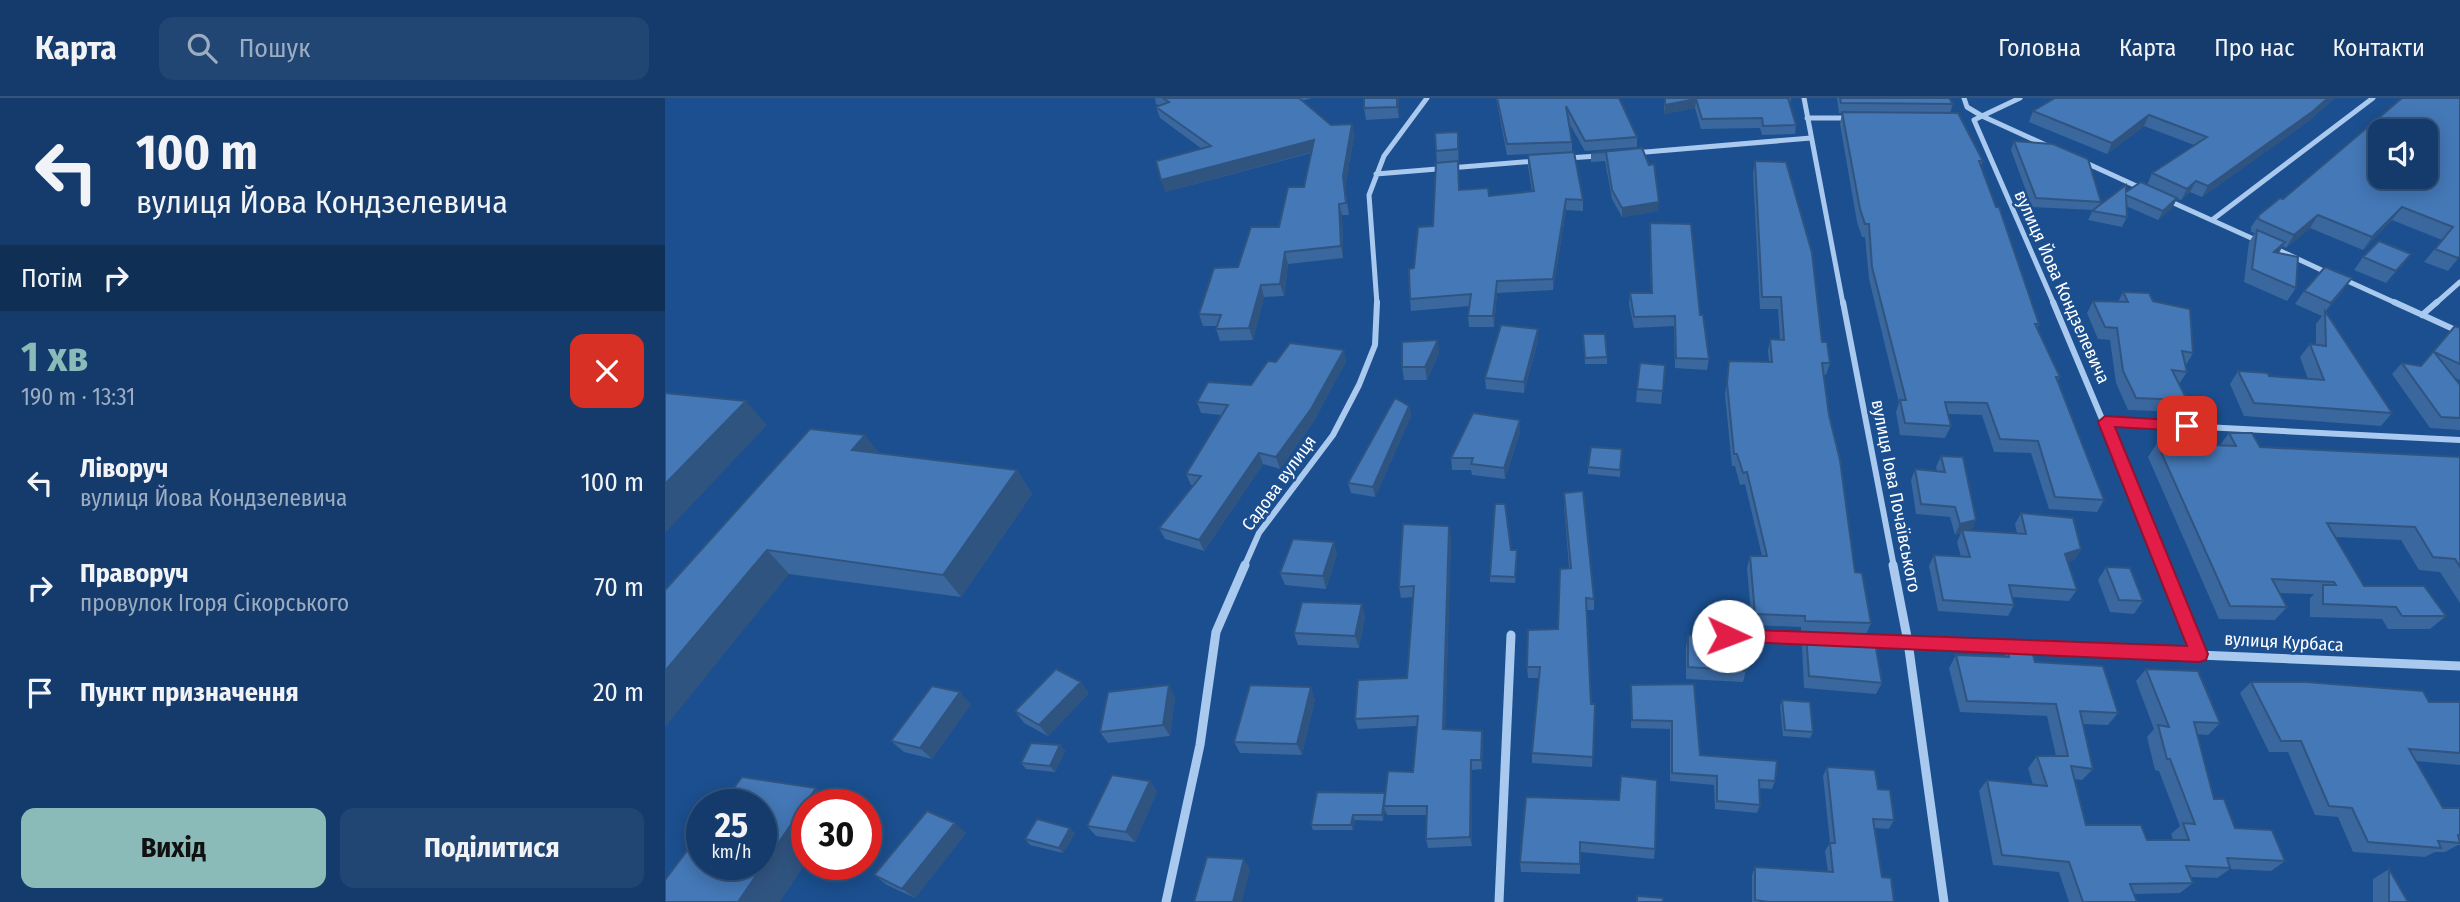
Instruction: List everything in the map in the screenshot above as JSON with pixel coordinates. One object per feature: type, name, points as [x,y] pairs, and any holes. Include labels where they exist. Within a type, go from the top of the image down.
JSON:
[{"type":"street","name":"Садова вулиця","points":[[1166,902],[1200,745],[1216,632],[1259,533],[1332,435],[1359,385],[1375,345],[1377,298],[1369,195],[1384,156],[1427,98]]},
{"type":"street","name":"вулиця Іова Почаївського","points":[[1804,98],[1908,642],[1944,902]]},
{"type":"street","points":[[1964,98],[1967,107],[1982,116],[2054,149]]},
{"type":"street","points":[[1960,120],[1974,120],[2004,108],[2020,98]]},
{"type":"street","points":[[2212,220],[2373,98]]},
{"type":"street","points":[[1807,118],[1863,118]]},
{"type":"street","name":"вулиця Йова Кондзелевича","points":[[1974,120],[2105,422],[2199,654]]},
{"type":"street","points":[[1631,153],[1811,138]]},
{"type":"street","points":[[1564,158],[1604,155]]},
{"type":"street","points":[[1376,174],[1537,160]]},
{"type":"street","points":[[2078,160],[2151,193]]},
{"type":"street","points":[[2163,198],[2460,332]]},
{"type":"street","points":[[2422,315],[2460,282]]},
{"type":"street","points":[[2105,422],[2460,440]]},
{"type":"street","points":[[1499,902],[1511,635]]},
{"type":"street","points":[[1728,636],[1825,639]]},
{"type":"street","name":"вулиця Курбаса","points":[[1853,640],[2460,666]]},
{"type":"building","points":[[1163,98],[1299,98],[1331,125],[1352,124],[1343,176],[1346,203],[1339,204],[1341,246],[1285,252],[1280,284],[1261,285],[1249,328],[1216,329],[1221,315],[1199,314],[1214,268],[1238,267],[1251,227],[1279,227],[1288,187],[1304,187],[1314,140],[1161,180],[1156,161],[1211,146],[1156,107],[1169,102]]},
{"type":"building","points":[[1364,98],[1397,98],[1397,107],[1364,108]]},
{"type":"building","points":[[1497,98],[1619,98],[1637,137],[1585,141],[1566,106],[1572,142],[1507,144]]},
{"type":"building","points":[[1665,98],[1788,98],[1796,125],[1763,126],[1762,118],[1702,119],[1696,99],[1665,105]]},
{"type":"building","points":[[1840,98],[1949,98],[1953,104],[1841,103]]},
{"type":"building","points":[[2055,98],[2328,98],[2208,186],[2196,181],[2187,189],[2152,173],[2207,137],[2149,115],[2112,143],[2033,111]]},
{"type":"building","points":[[2402,98],[2460,98],[2458,258],[2435,249],[2453,227],[2402,207],[2372,237],[2318,215],[2294,235],[2258,219],[2259,215],[2280,198],[2283,199],[2368,127],[2368,189],[2438,189],[2438,119],[2377,119]]},
{"type":"building","points":[[1842,112],[1958,113],[1983,161],[1979,161],[1996,207],[1999,207],[2039,324],[2035,324],[2060,377],[2056,377],[2104,500],[2055,497],[2038,441],[2000,439],[1987,403],[1945,402],[1951,426],[1905,423],[1900,400],[1906,400],[1872,267],[1869,224],[1865,224],[1860,209]]},
{"type":"building","points":[[1458,132],[1458,149],[1436,151],[1435,133]]},
{"type":"building","points":[[2014,141],[2053,144],[2088,159],[2101,202],[2036,198]]},
{"type":"building","points":[[1642,148],[1649,165],[1654,164],[1659,202],[1622,208],[1612,190],[1606,152],[1591,153]]},
{"type":"building","points":[[1574,152],[1583,200],[1566,199],[1553,279],[1497,281],[1493,316],[1468,316],[1471,294],[1410,299],[1409,269],[1414,268],[1418,227],[1433,226],[1436,163],[1458,161],[1459,190],[1488,188],[1489,196],[1534,191],[1528,155]]},
{"type":"building","points":[[1755,161],[1786,162],[1812,253],[1822,342],[1827,342],[1830,363],[1822,363],[1829,415],[1840,460],[1855,572],[1862,573],[1871,623],[1805,621],[1805,616],[1755,614],[1750,556],[1767,556],[1747,472],[1743,473],[1737,454],[1734,454],[1727,383],[1729,361],[1772,362],[1770,339],[1784,340],[1781,297],[1762,297]]},
{"type":"building","points":[[2141,182],[2177,198],[2163,211],[2126,195],[2127,217],[2092,211],[2126,185],[2126,192]]},
{"type":"building","points":[[1650,223],[1691,224],[1700,315],[1703,315],[1709,359],[1676,358],[1675,316],[1634,317],[1630,293],[1652,293]]},
{"type":"building","points":[[2257,230],[2285,242],[2274,252],[2298,257],[2296,288],[2252,269]]},
{"type":"building","points":[[2379,241],[2411,254],[2396,271],[2363,257]]},
{"type":"building","points":[[2325,267],[2352,278],[2331,303],[2304,291]]},
{"type":"building","points":[[2123,292],[2149,293],[2153,301],[2190,309],[2193,353],[2182,351],[2187,372],[2172,370],[2187,400],[2136,398],[2123,371],[2117,328],[2105,327],[2093,301],[2128,302]]},
{"type":"building","points":[[2325,311],[2392,413],[2254,403],[2238,371],[2324,380],[2310,344],[2326,346]]},
{"type":"building","points":[[1501,325],[1538,329],[1524,382],[1485,378]]},
{"type":"building","points":[[2455,326],[2460,328],[2460,364],[2434,352],[2460,385],[2460,418],[2441,417],[2402,363],[2421,366]]},
{"type":"building","points":[[1583,334],[1605,334],[1607,357],[1585,358]]},
{"type":"building","points":[[1438,340],[1425,367],[1402,367],[1402,342]]},
{"type":"building","points":[[1290,343],[1344,350],[1311,409],[1276,457],[1259,453],[1199,540],[1159,528],[1201,476],[1186,474],[1228,405],[1197,402],[1208,382],[1251,385],[1268,361],[1276,362]]},
{"type":"building","points":[[1640,363],[1665,365],[1663,391],[1637,389]]},
{"type":"building","points":[[665,393],[746,401],[665,484]]},
{"type":"building","points":[[1395,398],[1409,406],[1373,487],[1348,483]]},
{"type":"building","points":[[1473,413],[1520,420],[1504,468],[1471,464],[1473,458],[1451,458]]},
{"type":"building","points":[[810,429],[865,435],[852,450],[1017,470],[943,575],[767,550],[665,671],[665,590]]},
{"type":"building","points":[[2229,433],[2252,433],[2260,447],[2460,457],[2460,567],[2455,559],[2433,557],[2415,527],[2327,523],[2364,586],[2424,586],[2446,616],[2402,616],[2396,607],[2323,604],[2323,585],[2336,585],[2334,582],[2272,579],[2287,607],[2230,606],[2157,443],[2236,446]]},
{"type":"building","points":[[1591,447],[1622,449],[1620,470],[1588,467]]},
{"type":"building","points":[[1941,456],[1963,457],[1976,520],[1960,524],[1955,507],[1921,504],[1915,469],[1945,472]]},
{"type":"building","points":[[1583,491],[1594,599],[1586,598],[1591,704],[1595,704],[1593,757],[1532,753],[1540,667],[1527,667],[1528,630],[1558,629],[1560,569],[1571,568],[1564,493]]},
{"type":"building","points":[[1495,504],[1505,504],[1511,550],[1517,550],[1515,577],[1490,576]]},
{"type":"building","points":[[2021,513],[2073,518],[2081,549],[2065,554],[2077,590],[2009,585],[2014,605],[1943,600],[1934,555],[1970,557],[1962,530],[2026,534]]},
{"type":"building","points":[[1403,524],[1449,526],[1443,729],[1482,731],[1481,760],[1471,760],[1470,837],[1426,839],[1427,806],[1384,806],[1388,771],[1413,772],[1418,716],[1355,719],[1358,680],[1407,678],[1414,586],[1399,587]]},
{"type":"building","points":[[1293,539],[1334,542],[1323,576],[1280,573]]},
{"type":"building","points":[[2106,567],[2130,568],[2143,601],[2119,600]]},
{"type":"building","points":[[1302,602],[1362,604],[1355,636],[1294,633]]},
{"type":"building","points":[[1806,634],[1874,637],[1882,683],[1809,676]]},
{"type":"building","points":[[1688,635],[1744,639],[1746,671],[1688,667]]},
{"type":"building","points":[[2008,651],[2032,652],[2035,662],[2103,666],[2118,713],[2080,711],[2093,769],[2071,766],[2086,825],[2141,825],[2147,840],[2189,840],[2183,823],[2195,824],[2170,759],[2167,759],[2158,725],[2169,727],[2146,669],[2198,671],[2220,723],[2194,722],[2214,799],[2224,799],[2235,828],[2272,830],[2285,861],[2227,858],[2230,868],[2186,866],[2193,883],[2130,884],[2137,902],[2083,902],[2069,862],[2002,855],[1987,780],[2047,786],[2037,756],[2068,756],[2056,704],[1967,701],[1956,655],[2009,657]]},
{"type":"building","points":[[1056,669],[1081,682],[1039,725],[1015,711]]},
{"type":"building","points":[[2251,682],[2306,682],[2423,691],[2429,702],[2460,702],[2460,753],[2409,749],[2443,808],[2460,808],[2460,843],[2438,841],[2441,848],[2368,842],[2352,808],[2329,806],[2301,741],[2281,741]]},
{"type":"building","points":[[1694,684],[1700,755],[1777,761],[1775,781],[1759,780],[1760,805],[1717,801],[1717,776],[1672,773],[1672,721],[1632,720],[1631,685]]},
{"type":"building","points":[[1169,685],[1163,725],[1100,732],[1108,692]]},
{"type":"building","points":[[1250,685],[1311,687],[1297,744],[1234,742]]},
{"type":"building","points":[[932,686],[960,692],[920,748],[891,741]]},
{"type":"building","points":[[1782,700],[1810,702],[1813,732],[1785,730]]},
{"type":"building","points":[[1031,743],[1060,745],[1050,766],[1021,763]]},
{"type":"building","points":[[1827,767],[1875,770],[1878,789],[1890,790],[1894,820],[1873,819],[1882,877],[1891,878],[1894,902],[1755,900],[1755,867],[1833,872],[1830,843],[1835,843]]},
{"type":"building","points":[[1112,775],[1150,781],[1126,832],[1087,826]]},
{"type":"building","points":[[1621,776],[1657,780],[1655,849],[1580,842],[1580,864],[1520,862],[1526,797],[1619,800]]},
{"type":"building","points":[[742,777],[816,788],[791,789],[791,825],[777,845],[777,789],[733,789]]},
{"type":"building","points":[[1317,792],[1385,793],[1382,815],[1353,815],[1351,825],[1311,825]]},
{"type":"building","points":[[927,811],[955,823],[902,889],[882,879],[882,865]]},
{"type":"building","points":[[1037,819],[1070,828],[1059,848],[1025,839]]},
{"type":"building","points":[[686,852],[686,880],[753,880],[738,902],[665,902],[665,880]]},
{"type":"building","points":[[1207,857],[1244,859],[1233,902],[1194,902]]},
{"type":"building","points":[[2389,869],[2408,902],[2389,902]]},
{"type":"building","points":[[1637,896],[1663,898],[1663,902],[1637,902]]},
{"type":"route","points":[[1728,636],[2199,654],[2105,422],[2187,426]]}]
